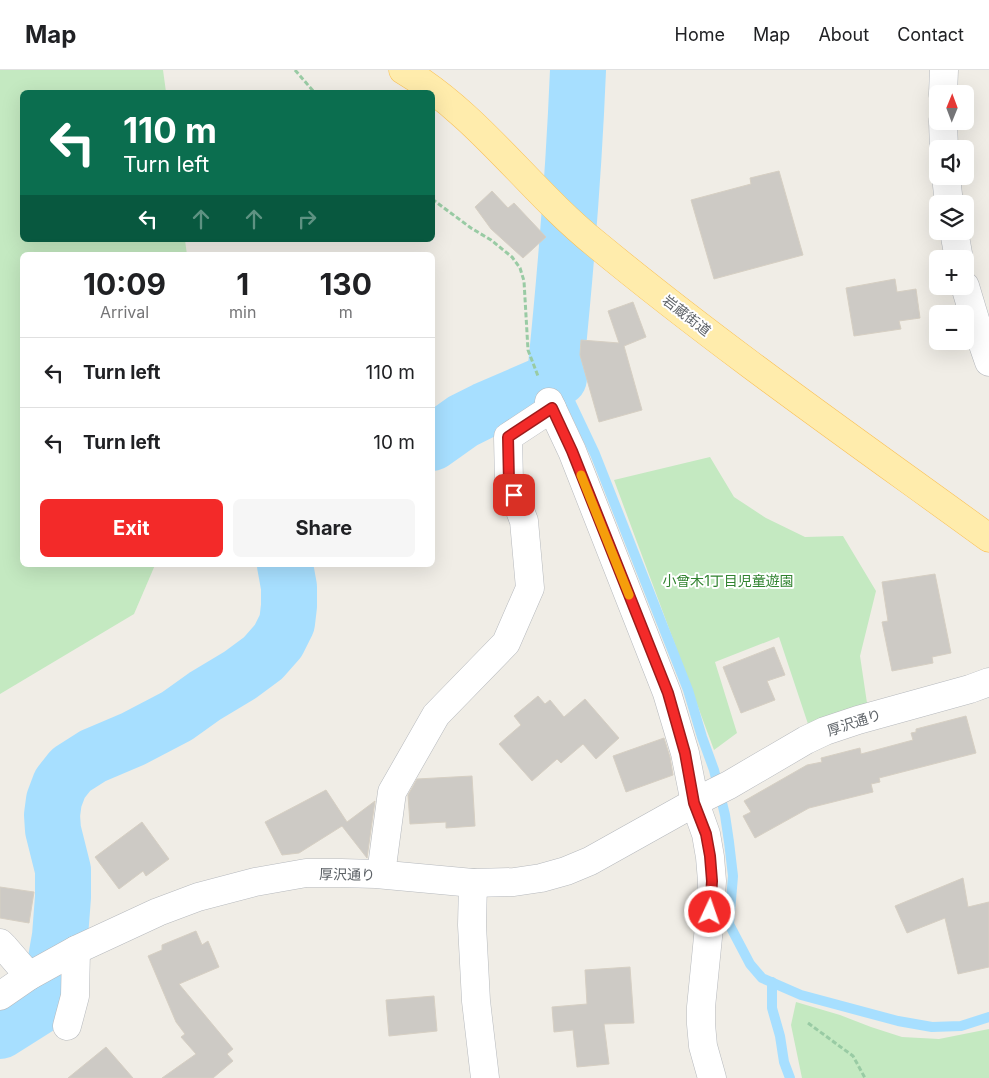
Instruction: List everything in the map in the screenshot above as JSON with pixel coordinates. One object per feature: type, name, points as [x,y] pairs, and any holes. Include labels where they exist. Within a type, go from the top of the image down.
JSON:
[{"type":"main road","name":"岩蔵街道","points":[[403,70],[432,90]]},
{"type":"main road","name":"岩蔵街道","points":[[435,93],[483,134],[555,207],[594,243],[717,339],[989,538]]},
{"type":"street","points":[[943,85],[944,70]]},
{"type":"street","points":[[968,295],[989,362]]},
{"type":"street","points":[[381,874],[392,792],[436,715],[506,643],[530,588],[524,521],[509,482],[508,437],[550,405],[572,451],[668,693],[706,834],[712,881],[710,927],[701,1007],[701,1024],[703,1046],[712,1078]]},
{"type":"street","name":"厚沢通り","points":[[0,996],[29,976],[76,950],[158,912],[198,897],[255,882],[306,873],[342,873],[381,874],[473,883],[514,882],[566,871],[590,861],[825,731],[989,682]]},
{"type":"street","points":[[473,883],[472,925],[476,1001],[485,1078]]},
{"type":"street","points":[[0,943],[29,976]]},
{"type":"street","points":[[67,1026],[75,996],[76,950]]},
{"type":"path","points":[[295,70],[312,90]]},
{"type":"path","points":[[435,201],[512,257],[520,268],[524,281],[528,350],[534,368]]},
{"type":"path","points":[[808,1023],[854,1056],[865,1078]]},
{"type":"green space","points":[[0,70],[163,70],[166,90],[20,90],[20,242],[185,242],[187,252],[20,252],[20,567],[154,567],[134,614],[0,694]]},
{"type":"green space","name":"小曾木1丁目児童遊園","points":[[710,457],[734,497],[766,518],[805,537],[843,536],[876,591],[860,656],[867,703],[809,727],[779,637],[715,662],[737,733],[714,750],[614,480]]},
{"type":"green space","points":[[796,1002],[902,1037],[939,1039],[989,1029],[989,1078],[802,1078],[791,1025]]},
{"type":"building","points":[[779,171],[803,255],[714,279],[691,200],[751,184],[750,178]]},
{"type":"building","points":[[492,191],[508,208],[514,203],[546,237],[523,258],[491,229],[475,207]]},
{"type":"building","points":[[895,279],[897,292],[916,289],[920,318],[899,321],[901,329],[854,336],[846,288]]},
{"type":"building","points":[[633,302],[646,337],[624,346],[642,410],[599,422],[580,355],[581,340],[619,343],[608,311]]},
{"type":"building","points":[[935,574],[951,653],[932,657],[933,663],[892,671],[882,622],[888,621],[882,582]]},
{"type":"building","points":[[774,647],[785,675],[767,681],[775,700],[741,713],[723,667]]},
{"type":"building","points":[[538,696],[545,704],[550,700],[564,717],[585,699],[619,738],[596,759],[583,744],[561,763],[557,759],[532,781],[499,744],[521,725],[514,716]]},
{"type":"building","points":[[966,716],[976,753],[879,778],[880,782],[871,784],[873,792],[809,808],[755,838],[743,816],[751,812],[744,801],[807,765],[822,762],[821,758],[860,748],[861,754],[913,740],[911,733],[916,732],[916,729]]},
{"type":"building","points":[[664,738],[673,775],[626,792],[613,756]]},
{"type":"building","points":[[472,776],[475,826],[446,828],[446,822],[410,824],[408,795],[417,779]]},
{"type":"building","points":[[326,790],[347,822],[375,801],[367,858],[342,826],[299,853],[282,855],[265,822]]},
{"type":"building","points":[[142,822],[169,859],[146,876],[143,871],[119,889],[95,857]]},
{"type":"building","points":[[963,878],[968,907],[989,902],[989,967],[958,974],[945,918],[907,933],[895,906]]},
{"type":"building","points":[[0,887],[34,892],[29,923],[0,918]]},
{"type":"building","points":[[196,931],[202,945],[208,941],[219,967],[179,984],[233,1049],[227,1054],[233,1061],[213,1078],[162,1078],[196,1054],[181,1037],[185,1034],[176,1022],[148,956],[162,950],[162,945]]},
{"type":"building","points":[[630,967],[634,1023],[604,1024],[609,1064],[577,1067],[573,1030],[554,1032],[552,1007],[587,1004],[585,970]]},
{"type":"building","points":[[434,996],[437,1031],[389,1036],[386,1000]]},
{"type":"building","points":[[106,1047],[133,1078],[68,1078]]},
{"type":"waterway","points":[[435,441],[463,421],[559,378],[556,366],[569,218],[578,70]]},
{"type":"waterway","points":[[559,378],[595,454],[688,690],[714,770],[725,815],[733,876],[729,924],[750,964],[762,978],[801,995],[898,1021],[932,1027],[961,1026],[989,1017]]},
{"type":"waterway","points":[[0,1031],[38,1007],[50,993],[60,936],[63,897],[63,870],[53,830],[52,815],[54,800],[60,784],[71,770],[93,756],[133,739],[177,716],[263,658],[278,641],[287,623],[289,587],[285,567]]},
{"type":"waterway","points":[[772,982],[772,1008],[780,1036],[784,1062],[790,1078]]},
{"type":"slow traffic","points":[[581,475],[629,595]]},
{"type":"route","points":[[514,495],[509,482],[508,437],[552,408],[572,451],[668,693],[685,753],[694,803],[706,834],[712,881],[710,912]]}]
